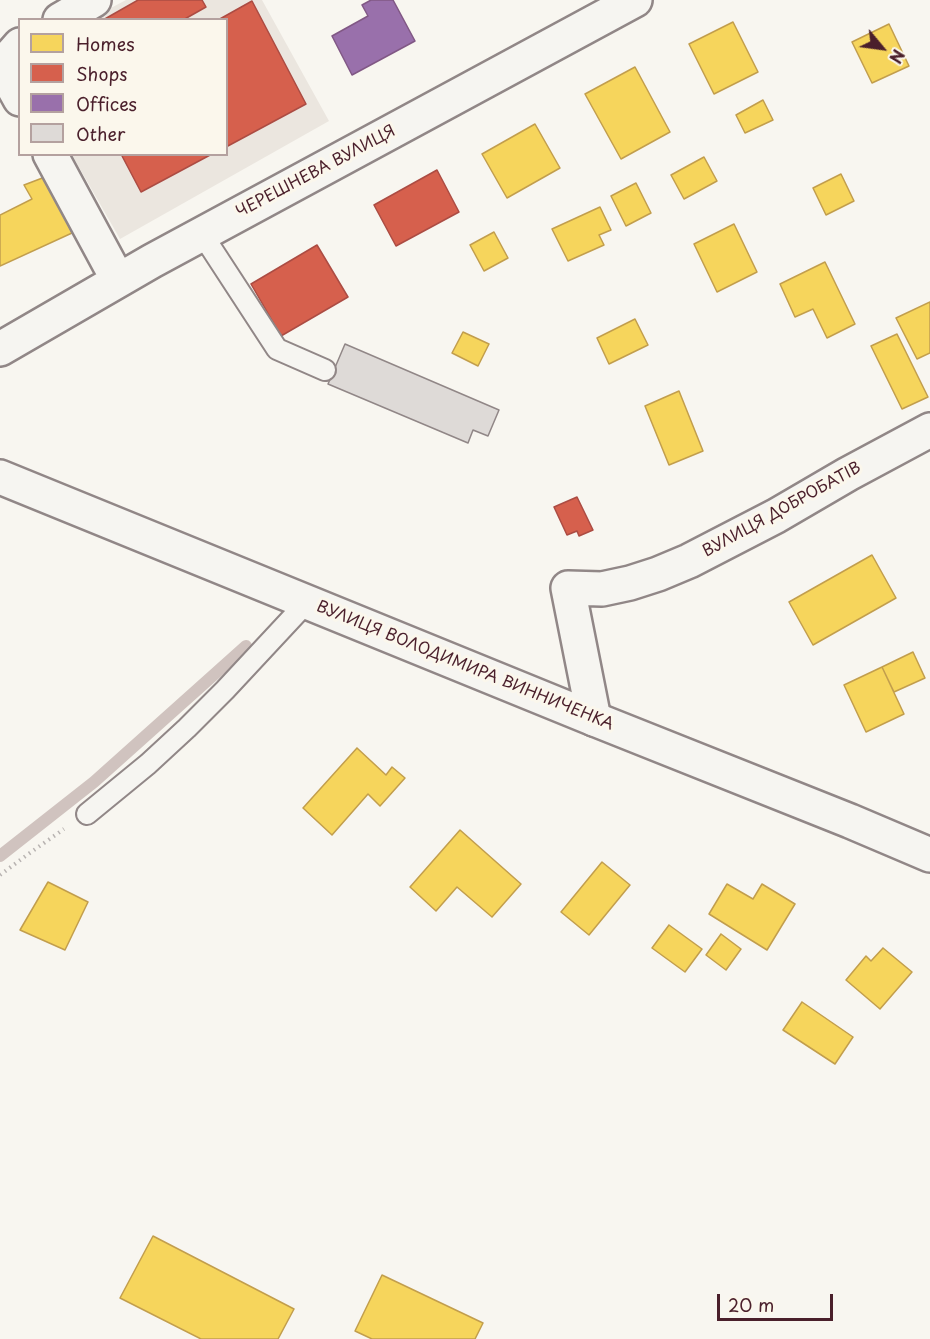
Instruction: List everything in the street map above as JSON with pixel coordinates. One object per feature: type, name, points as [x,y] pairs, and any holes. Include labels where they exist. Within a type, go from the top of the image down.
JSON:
[{"type":"street","points":[[63,18],[94,0]]},
{"type":"street","name":"ЧЕРЕШНЕВА ВУЛИЦЯ","points":[[0,349],[118,280],[634,0]]},
{"type":"street","points":[[18,47],[13,53],[8,68],[10,81],[18,95]]},
{"type":"street","points":[[51,156],[118,280]]},
{"type":"street","name":"ВУЛИЦЯ ДОБРОБАТІВ","points":[[594,719],[568,588],[602,589],[630,583],[689,561],[743,534],[930,430]]},
{"type":"street","name":"ВУЛИЦЯ ВОЛОДИМИРА ВИННИЧЕНКА","points":[[0,477],[594,719],[839,816],[930,855]]},
{"type":"lane","points":[[202,234],[277,349],[326,370]]},
{"type":"lane","points":[[87,814],[148,764],[187,728],[307,602]]},
{"type":"path","points":[[0,875],[87,814]]},
{"type":"shaded area","points":[[126,0],[262,0],[329,121],[120,239],[73,156],[228,156],[228,18],[92,18]]},
{"type":"building: Homes","points":[[733,22],[758,72],[714,94],[689,44]]},
{"type":"building: Homes","points":[[889,24],[909,66],[872,83],[852,42]]},
{"type":"building: Homes","points":[[635,67],[670,132],[621,159],[585,94]]},
{"type":"building: Homes","points":[[763,100],[773,120],[745,133],[736,115]]},
{"type":"building: Homes","points":[[535,124],[560,168],[507,198],[482,154]]},
{"type":"building: Homes","points":[[704,157],[717,181],[684,199],[671,175]]},
{"type":"building: Homes","points":[[841,174],[854,201],[826,215],[813,188]]},
{"type":"building: Homes","points":[[45,177],[72,233],[0,266],[0,215],[32,199],[24,185]]},
{"type":"building: Homes","points":[[636,183],[651,213],[626,226],[611,196]]},
{"type":"building: Homes","points":[[600,207],[611,230],[599,235],[604,245],[568,261],[552,229]]},
{"type":"building: Homes","points":[[734,224],[757,272],[717,292],[694,244]]},
{"type":"building: Homes","points":[[494,232],[508,258],[484,271],[470,245]]},
{"type":"building: Homes","points":[[825,262],[855,324],[827,338],[813,309],[795,317],[780,284]]},
{"type":"building: Homes","points":[[930,302],[930,353],[917,359],[896,318]]},
{"type":"building: Homes","points":[[635,319],[648,345],[609,364],[597,338]]},
{"type":"building: Homes","points":[[463,332],[489,344],[478,366],[452,353]]},
{"type":"building: Homes","points":[[897,334],[928,397],[902,409],[871,346]]},
{"type":"building: Homes","points":[[679,391],[703,451],[669,465],[645,406]]},
{"type":"building: Homes","points":[[872,555],[896,598],[813,645],[789,602]]},
{"type":"building: Homes","points":[[913,652],[925,678],[894,692],[882,667]]},
{"type":"building: Homes","points":[[882,667],[904,714],[866,732],[844,685]]},
{"type":"building: Homes","points":[[357,748],[386,775],[392,767],[405,778],[380,806],[368,794],[332,835],[303,808]]},
{"type":"building: Homes","points":[[460,830],[521,884],[492,917],[457,887],[436,911],[410,887]]},
{"type":"building: Homes","points":[[602,862],[630,885],[589,935],[561,912]]},
{"type":"building: Homes","points":[[48,882],[88,902],[65,950],[20,930]]},
{"type":"building: Homes","points":[[727,884],[753,899],[762,884],[795,904],[767,950],[709,914]]},
{"type":"building: Homes","points":[[669,925],[702,949],[685,972],[652,948]]},
{"type":"building: Homes","points":[[721,934],[741,949],[726,970],[706,955]]},
{"type":"building: Homes","points":[[883,948],[912,972],[880,1009],[846,980],[866,956],[871,961]]},
{"type":"building: Homes","points":[[802,1002],[853,1037],[835,1064],[783,1030]]},
{"type":"building: Homes","points":[[153,1236],[294,1309],[278,1339],[201,1339],[120,1298]]},
{"type":"building: Homes","points":[[382,1275],[483,1323],[475,1339],[372,1339],[355,1331]]},
{"type":"building: Shops","points":[[138,0],[202,0],[206,7],[187,18],[106,18]]},
{"type":"building: Shops","points":[[252,1],[306,104],[228,146],[228,18],[222,18]]},
{"type":"building: Shops","points":[[122,156],[208,156],[141,192]]},
{"type":"building: Shops","points":[[437,170],[459,212],[396,246],[374,205]]},
{"type":"building: Shops","points":[[317,245],[348,297],[281,336],[251,284]]},
{"type":"building: Shops","points":[[577,497],[593,530],[579,536],[577,531],[567,535],[554,507]]},
{"type":"building: Offices","points":[[371,0],[393,0],[415,41],[352,75],[332,36],[368,16],[362,5]]},
{"type":"building: Other","points":[[345,344],[499,410],[488,436],[473,430],[468,443],[328,384]]},
{"type":"waterway","points":[[0,856],[94,782],[246,646]]}]
